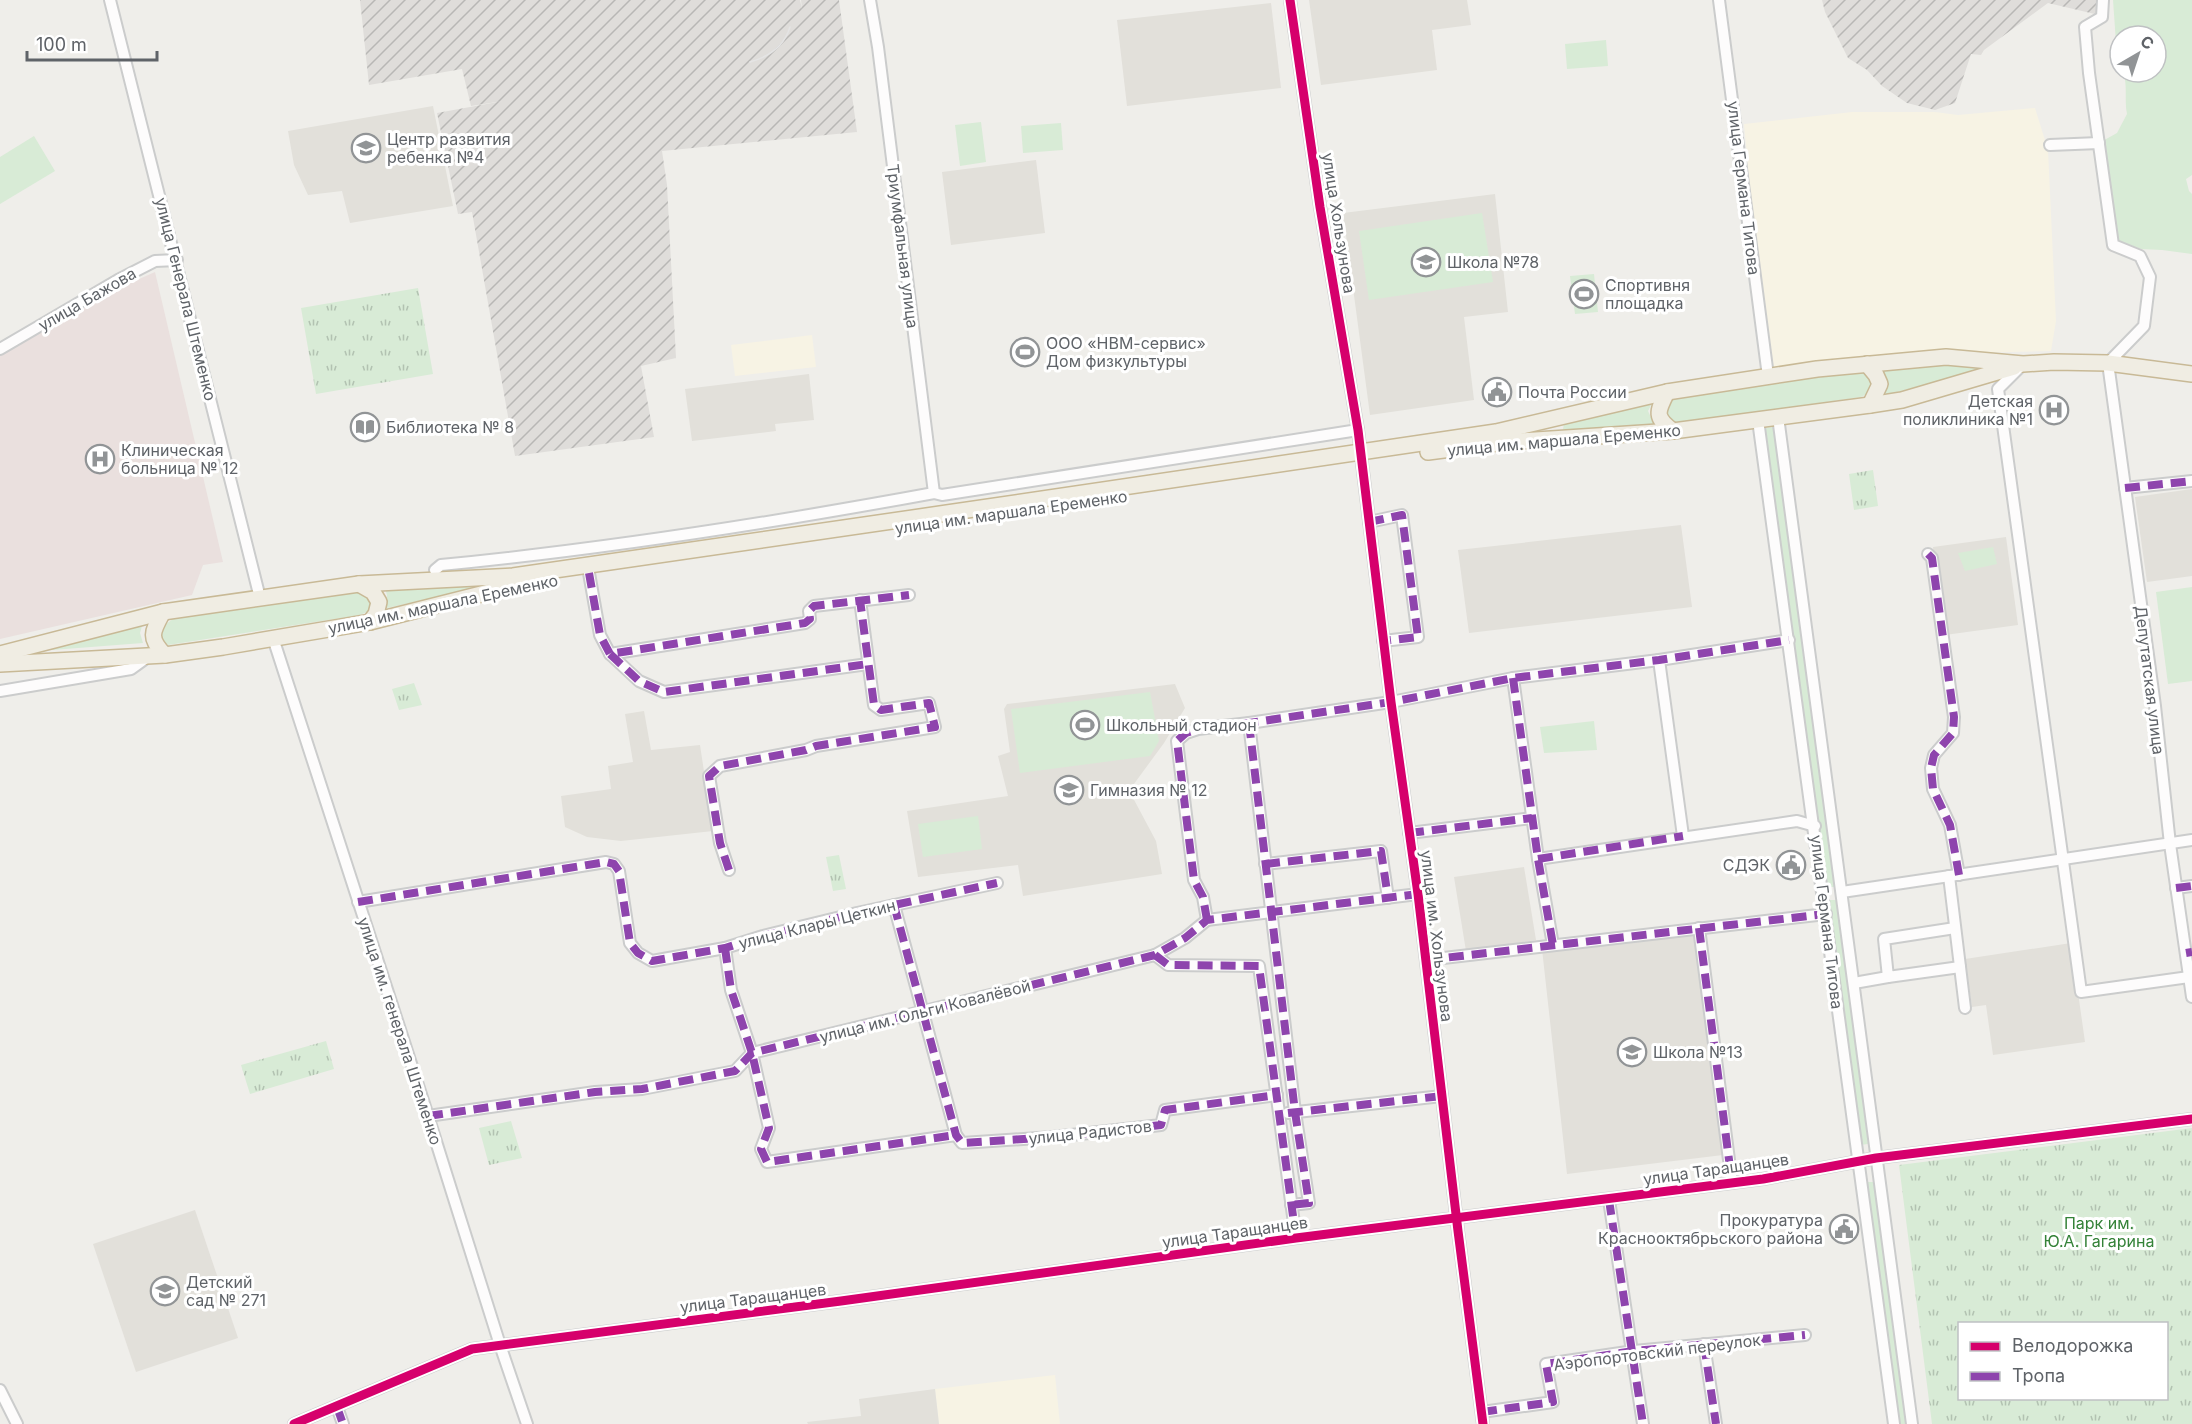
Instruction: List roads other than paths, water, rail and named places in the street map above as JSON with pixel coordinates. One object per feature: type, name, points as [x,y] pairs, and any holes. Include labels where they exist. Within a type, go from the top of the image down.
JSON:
[{"type":"highway","name":"улица им. маршала Еременко","points":[[0,664],[165,655],[273,638],[370,622],[513,585],[1361,456],[1496,432],[1667,392],[1768,376],[1946,357],[2022,364],[2108,363],[2192,374]]},
{"type":"highway","points":[[1867,364],[1880,384],[1870,405]]},
{"type":"highway","name":"улица им. маршала Еременко","points":[[0,654],[164,612],[359,584],[513,576],[1047,497],[1361,456],[1505,442],[1673,431],[1870,405],[1902,400],[2022,364]]},
{"type":"highway","points":[[1667,392],[1660,407],[1659,416],[1664,424],[1673,431]]},
{"type":"highway","points":[[359,584],[373,592],[379,602],[376,614],[370,622]]},
{"type":"highway","points":[[164,612],[154,628],[153,638],[165,655]]},
{"type":"street","name":"улица Генерала Штеменко","points":[[111,0],[260,598]]},
{"type":"street","name":"Триумфальная улица","points":[[870,0],[938,494],[947,513]]},
{"type":"street","name":"улица Хользунова","points":[[1290,0],[1320,207],[1361,456]]},
{"type":"street","name":"улица Германа Титова","points":[[1719,0],[1768,376]]},
{"type":"street","points":[[2103,0],[2102,17],[2085,27],[2113,245],[2140,256],[2150,277],[2144,326],[2108,363]]},
{"type":"street","points":[[2050,145],[2099,142]]},
{"type":"street","name":"улица Бажова","points":[[0,349],[155,261],[177,260]]},
{"type":"street","name":"Депутатская улица","points":[[2108,363],[2155,706],[2176,888],[2189,953],[2192,997]]},
{"type":"street","points":[[2022,364],[1998,390],[2081,992],[2189,977]]},
{"type":"street","name":"улица Германа Титова","points":[[1778,417],[1912,1424]]},
{"type":"street","name":"улица Германа Титова","points":[[1758,420],[1815,826],[1894,1424]]},
{"type":"street","points":[[435,570],[441,566],[573,551],[1358,430]]},
{"type":"street","name":"улица им. Хользунова","points":[[1361,456],[1483,1424]]},
{"type":"street","points":[[1042,478],[1047,497]]},
{"type":"street","points":[[2125,488],[2192,481]]},
{"type":"street","points":[[1369,522],[1402,515],[1418,637],[1383,641]]},
{"type":"street","points":[[1928,554],[1932,558],[1954,717],[1953,733],[1934,755],[1930,768],[1933,789],[1950,825],[1955,928],[1965,1008]]},
{"type":"street","points":[[589,573],[600,635],[610,654],[639,681],[664,692],[868,664]]},
{"type":"street","points":[[610,654],[806,624],[810,619],[809,611],[814,606],[909,595]]},
{"type":"street","points":[[729,870],[720,843],[709,776],[720,766],[806,750],[816,746],[935,727],[929,704],[881,710],[874,705],[860,600]]},
{"type":"street","name":"улица им. генерала Штеменко","points":[[273,638],[527,1424]]},
{"type":"street","points":[[1418,894],[1207,920],[1203,897],[1194,880],[1177,741],[1186,733],[1197,729],[1391,702],[1513,678],[1659,660],[1789,640]]},
{"type":"street","points":[[0,691],[131,669],[150,656]]},
{"type":"street","points":[[1659,660],[1683,836]]},
{"type":"street","points":[[1513,678],[1538,859],[1553,945]]},
{"type":"street","points":[[1249,723],[1295,1112],[1309,1203],[1291,1205]]},
{"type":"street","points":[[1409,833],[1532,818]]},
{"type":"street","points":[[1538,859],[1797,820],[1815,826]]},
{"type":"street","points":[[1824,897],[2192,840]]},
{"type":"street","points":[[1265,864],[1381,851],[1388,897]]},
{"type":"street","name":"улица Клары Цеткин","points":[[358,902],[606,862],[614,864],[619,871],[630,943],[639,953],[652,961],[724,948],[763,936],[894,904],[997,883]]},
{"type":"street","points":[[2176,888],[2192,886]]},
{"type":"street","points":[[724,948],[731,990],[752,1053],[769,1128],[762,1149],[767,1162],[959,1139],[894,904]]},
{"type":"street","points":[[1426,960],[1826,914]]},
{"type":"street","name":"улица им. Ольги Ковалёвой","points":[[428,1116],[590,1092],[642,1089],[735,1071],[752,1053],[1155,955],[1185,939],[1207,920]]},
{"type":"street","points":[[1699,928],[1731,1183]]},
{"type":"street","points":[[1888,977],[1884,939],[1955,928]]},
{"type":"street","points":[[1155,955],[1168,965],[1259,966],[1296,1238]]},
{"type":"street","points":[[1854,983],[1960,967]]},
{"type":"street","name":"улица Радистов","points":[[959,1139],[1053,1137],[1161,1125],[1165,1110],[1276,1095]]},
{"type":"street","points":[[1279,1114],[1442,1096]]},
{"type":"street","name":"улица Таращанцев","points":[[294,1424],[472,1349],[853,1300],[1296,1238],[1609,1200],[1731,1183],[1876,1158],[2192,1119]]},
{"type":"street","points":[[1609,1200],[1643,1424]]},
{"type":"street","name":"Аэропортовский переулок","points":[[1482,1412],[1553,1402],[1546,1364],[1631,1351],[1805,1335]]},
{"type":"street","points":[[1704,1344],[1716,1424]]},
{"type":"street","points":[[0,1390],[17,1424]]},
{"type":"street","points":[[337,1407],[343,1424]]},
{"type":"tram line","points":[[750,62],[763,57],[779,46],[790,27]]},
{"type":"place","name":"Центр развития ребенка №4","points":[[366,148]]},
{"type":"place","name":"Школа №78","points":[[1426,262]]},
{"type":"place","name":"Спортивня площадка","points":[[1584,294]]},
{"type":"place","name":"ООО «НВМ-сервис» Дом физкультуры","points":[[1025,352]]},
{"type":"place","name":"Почта России","points":[[1497,392]]},
{"type":"place","name":"Детская поликлиника №1","points":[[2054,410]]},
{"type":"place","name":"Библиотека № 8","points":[[365,427]]},
{"type":"place","name":"Клиническая больница № 12","points":[[100,459]]},
{"type":"place","name":"Школьный стадион","points":[[1085,725]]},
{"type":"place","name":"Гимназия № 12","points":[[1069,790]]},
{"type":"place","name":"СДЭК","points":[[1791,865]]},
{"type":"place","name":"Школа №13","points":[[1632,1052]]},
{"type":"place","name":"Прокуратура Краснооктябрьского района","points":[[1844,1229]]},
{"type":"place","name":"Детский сад № 271","points":[[165,1291]]},
{"type":"park label","name":"Парк им. Ю.А. Гагарина","points":[[2099,1232]]}]
